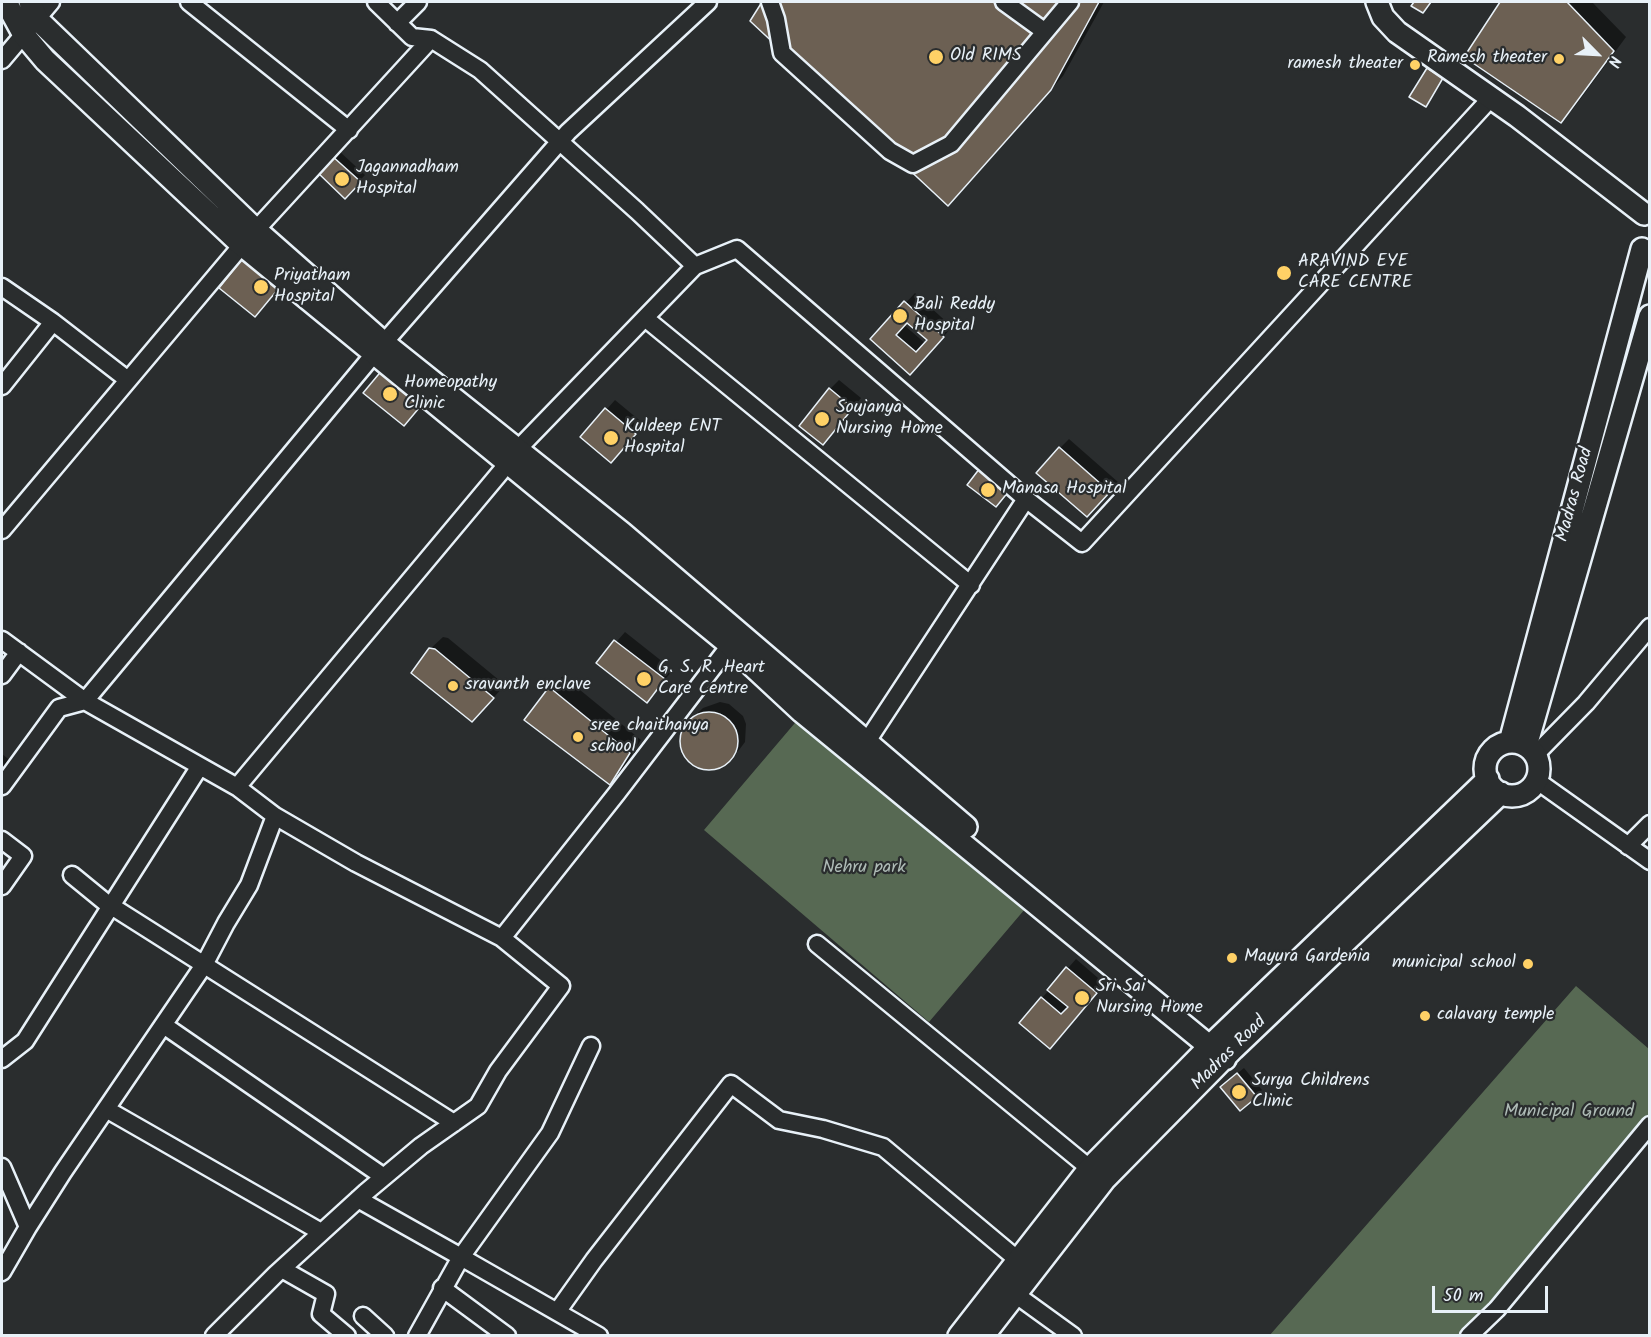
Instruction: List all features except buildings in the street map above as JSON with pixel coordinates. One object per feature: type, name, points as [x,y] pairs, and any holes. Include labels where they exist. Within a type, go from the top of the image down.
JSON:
[{"type":"main road","points":[[6,2],[30,19],[45,60],[249,237],[379,348],[734,639],[802,712],[862,750],[1222,1048]]},
{"type":"main road","points":[[1377,2],[1383,17],[1397,32],[1517,116],[1647,212]]},
{"type":"main road","name":"Madras Road","points":[[1524,748],[1646,252],[1637,231],[1647,212]]},
{"type":"main road","points":[[1524,748],[1650,316]]},
{"type":"main road","points":[[1524,748],[1539,768],[1538,777],[1533,785],[1519,795],[1494,786],[1486,764],[1494,749],[1524,748]]},
{"type":"main road","name":"Madras Road","points":[[983,1335],[1015,1294],[1097,1174],[1222,1048],[1494,786]]},
{"type":"main road","points":[[959,1335],[1018,1260],[1097,1174]]},
{"type":"street","points":[[2,60],[30,19],[51,2]]},
{"type":"street","points":[[189,2],[349,130]]},
{"type":"street","points":[[376,2],[412,37],[431,39],[480,70],[695,266]]},
{"type":"street","points":[[397,23],[418,2]]},
{"type":"street","points":[[2,786],[59,708],[85,701],[379,348],[559,142],[708,2]]},
{"type":"street","points":[[770,2],[776,19],[782,53],[890,151],[914,164],[951,144],[1070,2]]},
{"type":"street","points":[[1004,2],[1044,31]]},
{"type":"street","points":[[2,530],[249,237],[431,39]]},
{"type":"street","points":[[237,788],[513,456],[695,266],[737,249],[1026,500],[1082,543],[1491,98]]},
{"type":"street","points":[[2,286],[128,380]]},
{"type":"street","points":[[645,318],[971,585]]},
{"type":"street","points":[[2,386],[52,322]]},
{"type":"street","points":[[862,750],[1026,500]]},
{"type":"street","points":[[1524,748],[1586,703],[1650,627]]},
{"type":"street","points":[[502,938],[617,793],[734,639]]},
{"type":"street","points":[[2,640],[85,701],[237,788],[275,816],[356,862],[502,938],[561,986],[498,1071],[478,1106],[421,1146],[358,1199],[214,1335]]},
{"type":"street","points":[[2,675],[19,652]]},
{"type":"street","points":[[2,1059],[26,1041],[200,766]]},
{"type":"street","points":[[1543,785],[1650,861]]},
{"type":"street","points":[[2,1272],[27,1227],[165,1026],[204,965],[249,885],[275,816]]},
{"type":"street","points":[[1628,846],[1650,824]]},
{"type":"street","points":[[2,840],[23,856],[2,886]]},
{"type":"street","points":[[72,875],[105,902],[454,1123]]},
{"type":"street","points":[[817,944],[1097,1174]]},
{"type":"street","points":[[165,1026],[384,1177]]},
{"type":"street","points":[[417,1335],[461,1257],[550,1133],[591,1046]]},
{"type":"street","points":[[557,1312],[594,1260],[731,1084],[779,1120],[823,1129],[883,1147],[1018,1260]]},
{"type":"street","points":[[106,1109],[321,1232]]},
{"type":"street","points":[[1470,1335],[1497,1309],[1650,1125]]},
{"type":"street","points":[[2,1167],[27,1227]]},
{"type":"street","points":[[358,1199],[599,1335]]},
{"type":"street","points":[[282,1269],[326,1294],[321,1314],[347,1335]]},
{"type":"street","points":[[442,1288],[507,1335]]},
{"type":"street","points":[[1015,1294],[1073,1335]]},
{"type":"street","points":[[363,1316],[385,1335]]},
{"type":"green space","name":"Nehru park","points":[[800,717],[1025,909],[929,1022],[704,830]]},
{"type":"green space","name":"Municipal Ground","points":[[1576,986],[1649,1049],[1649,1139],[1469,1335],[1269,1336]]},
{"type":"place","name":"Old RIMS","points":[[936,57]]},
{"type":"place","name":"Ramesh theater","points":[[1559,59]]},
{"type":"place","name":"ramesh theater","points":[[1415,65]]},
{"type":"place","name":"Jagannadham Hospital","points":[[342,179]]},
{"type":"place","name":"ARAVIND EYE CARE CENTRE","points":[[1284,273]]},
{"type":"place","name":"Priyatham Hospital","points":[[261,287]]},
{"type":"place","name":"Bali Reddy Hospital","points":[[900,316]]},
{"type":"place","name":"Homeopathy Clinic","points":[[390,394]]},
{"type":"place","name":"Soujanya Nursing Home","points":[[822,419]]},
{"type":"place","name":"Kuldeep ENT Hospital","points":[[611,438]]},
{"type":"place","name":"Manasa Hospital","points":[[988,490]]},
{"type":"place","name":"G. S. R. Heart Care Centre","points":[[644,679]]},
{"type":"place","name":"sravanth enclave","points":[[453,686]]},
{"type":"place","name":"sree chaithanya school","points":[[578,737]]},
{"type":"place","name":"Mayura Gardenia","points":[[1232,958]]},
{"type":"place","name":"municipal school","points":[[1528,964]]},
{"type":"place","name":"Sri Sai Nursing Home","points":[[1082,998]]},
{"type":"place","name":"calavary temple","points":[[1425,1016]]},
{"type":"place","name":"Surya Childrens Clinic","points":[[1239,1092]]}]
